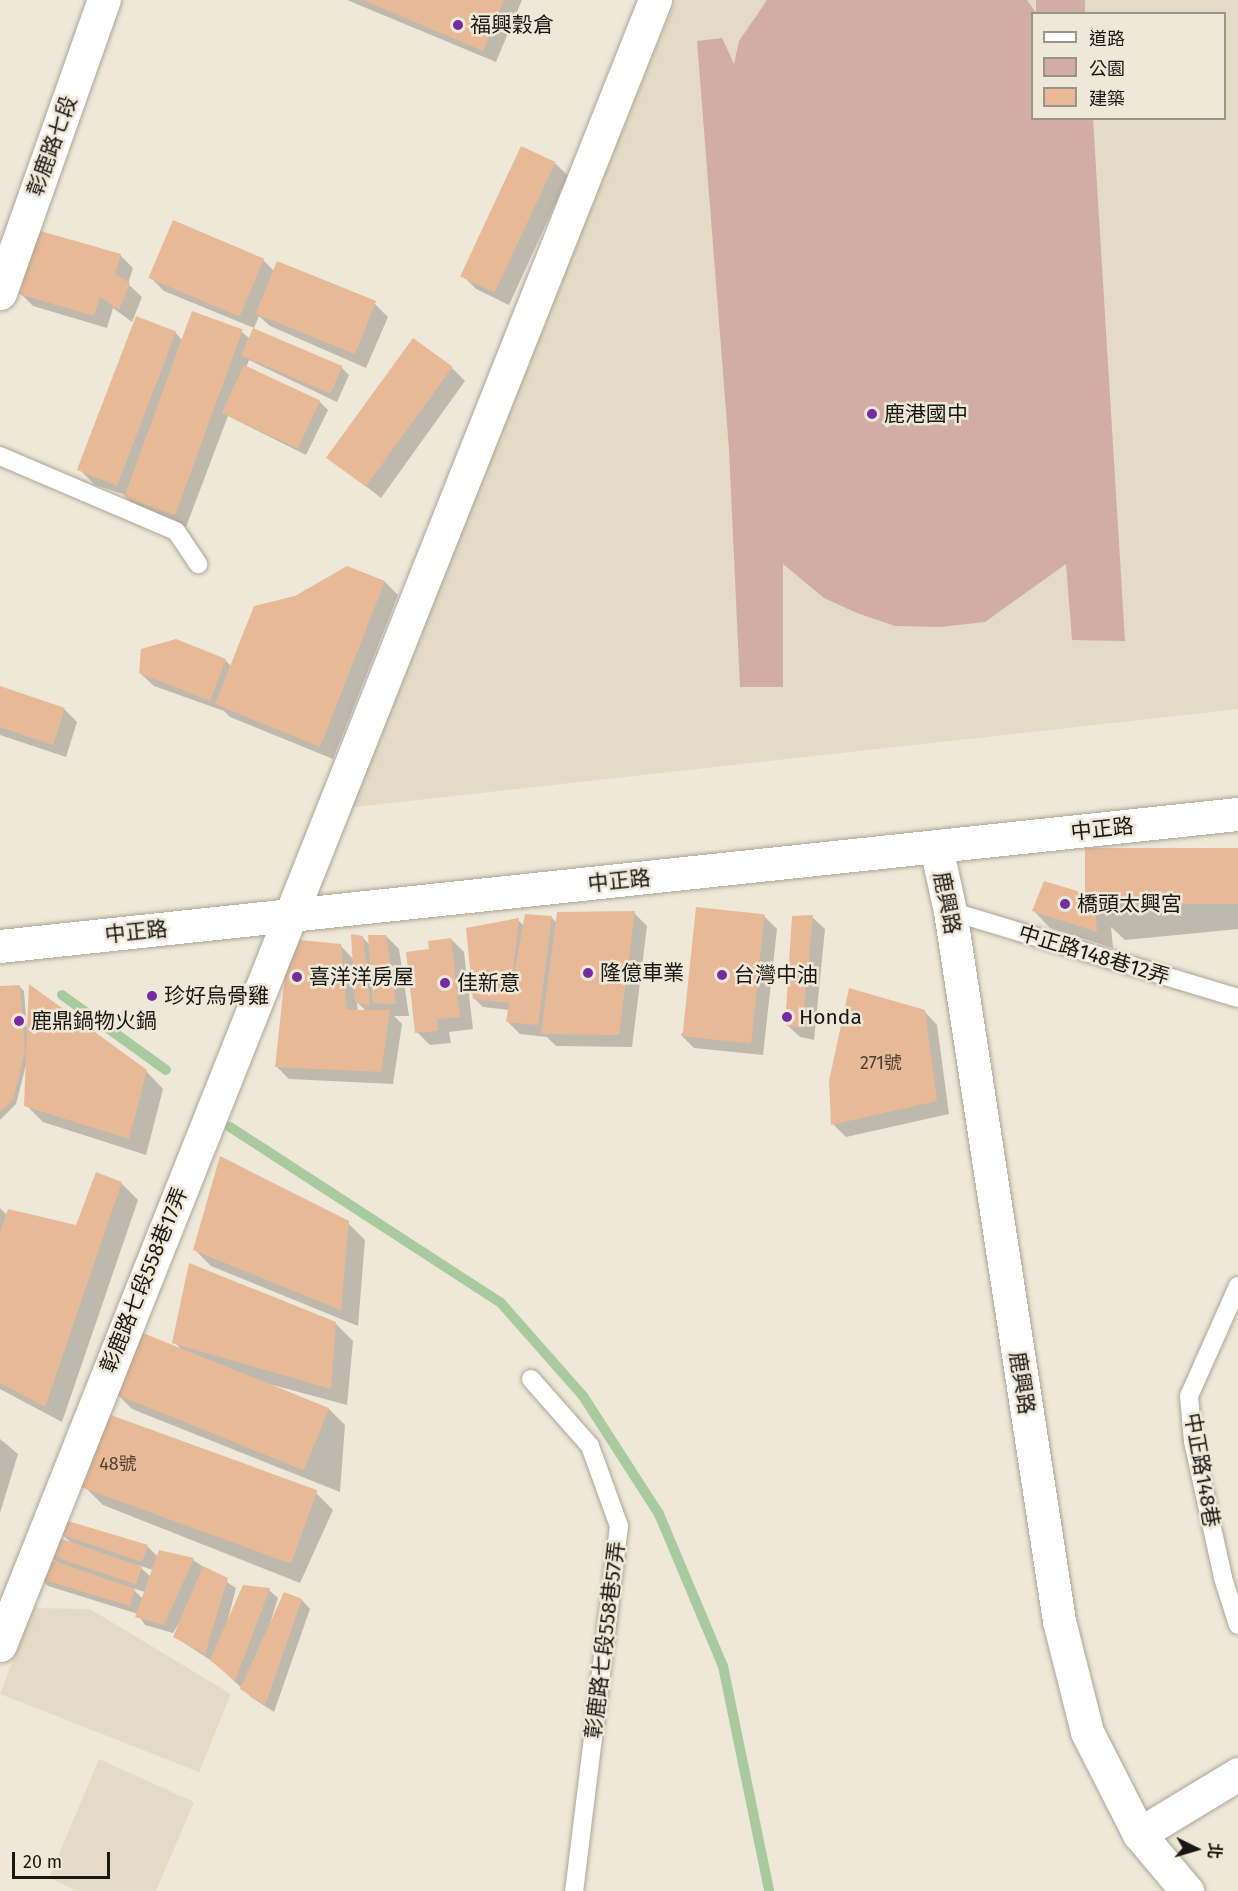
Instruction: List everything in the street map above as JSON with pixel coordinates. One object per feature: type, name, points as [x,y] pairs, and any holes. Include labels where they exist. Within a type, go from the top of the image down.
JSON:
[{"type":"street","name":"彰鹿路七段","points":[[0,293],[104,0]]},
{"type":"street","name":"彰鹿路七段558巷17弄","points":[[0,1645],[288,916],[656,0]]},
{"type":"street","name":"中正路","points":[[0,946],[1238,814]]},
{"type":"street","name":"鹿興路","points":[[936,847],[950,911],[1059,1621],[1087,1732],[1139,1834],[1187,1891]]},
{"type":"street","points":[[1139,1834],[1238,1774]]},
{"type":"lane","points":[[0,456],[176,531],[198,564]]},
{"type":"lane","name":"中正路148巷12弄","points":[[950,911],[1238,998]]},
{"type":"lane","name":"中正路148巷","points":[[1238,1286],[1189,1396],[1193,1441],[1223,1578],[1238,1624]]},
{"type":"lane","name":"彰鹿路七段558巷57弄","points":[[531,1379],[590,1446],[619,1526],[574,1891]]},
{"type":"shaded area","name":"鹿港國中","points":[[676,0],[1238,0],[1238,709],[346,808]]},
{"type":"shaded area","points":[[33,1608],[90,1609],[231,1694],[199,1772],[0,1694]]},
{"type":"shaded area","points":[[99,1759],[194,1802],[156,1891],[78,1891],[49,1878]]},
{"type":"green space","points":[[767,0],[1027,0],[1035,12],[1031,12],[1031,120],[1093,120],[1125,641],[1072,640],[1066,564],[985,622],[940,627],[895,626],[857,613],[824,598],[783,564],[783,687],[740,687],[729,449],[697,41],[722,38],[734,64],[739,41]]},
{"type":"green space","points":[[1036,0],[1085,0],[1085,12],[1036,12]]},
{"type":"building","name":"福興穀倉","points":[[363,0],[504,0],[483,51]]},
{"type":"building","points":[[521,146],[555,162],[495,293],[460,277]]},
{"type":"building","points":[[173,220],[264,259],[240,317],[148,278]]},
{"type":"building","points":[[37,230],[121,254],[115,274],[130,283],[119,310],[100,297],[94,316],[19,294]]},
{"type":"building","points":[[277,261],[376,301],[355,354],[256,314]]},
{"type":"building","points":[[192,311],[243,329],[175,516],[124,497]]},
{"type":"building","points":[[136,316],[176,331],[117,485],[77,470]]},
{"type":"building","points":[[253,328],[342,366],[331,394],[241,356]]},
{"type":"building","points":[[413,338],[453,367],[366,487],[326,458]]},
{"type":"building","points":[[244,365],[320,400],[298,449],[222,413]]},
{"type":"building","points":[[347,566],[385,581],[320,747],[215,704],[254,606],[295,596]]},
{"type":"building","points":[[176,639],[226,659],[210,701],[139,673],[141,649]]},
{"type":"building","points":[[0,686],[65,708],[53,745],[0,727]]},
{"type":"building","points":[[1085,848],[1238,848],[1238,904],[1085,904]]},
{"type":"building","name":"橋頭太興宮","points":[[1044,881],[1094,896],[1097,932],[1032,911]]},
{"type":"building","name":"台灣中油","points":[[696,907],[765,914],[751,1044],[682,1036]]},
{"type":"building","name":"隆億車業","points":[[635,911],[619,1035],[541,1034],[557,912]]},
{"type":"building","points":[[525,914],[552,916],[538,1025],[506,1022],[509,1003],[473,999],[466,928],[519,918],[510,996]]},
{"type":"building","name":"Honda","points":[[813,915],[802,1028],[785,1025],[792,916]]},
{"type":"building","points":[[351,934],[363,936],[370,1006],[355,1002]]},
{"type":"building","points":[[368,935],[386,935],[396,1004],[373,1003]]},
{"type":"building","points":[[451,938],[460,1017],[437,1019],[438,1031],[415,1033],[406,952],[429,949],[428,941]]},
{"type":"building","name":"喜洋洋房屋","points":[[289,939],[341,944],[347,1010],[390,1010],[381,1072],[275,1067]]},
{"type":"building","points":[[29,984],[147,1070],[129,1139],[24,1106]]},
{"type":"building","points":[[20,985],[25,1051],[13,1100],[0,1112],[0,986]]},
{"type":"building","points":[[849,988],[925,1010],[937,1101],[831,1125],[829,1081]]},
{"type":"building","points":[[220,1156],[349,1221],[341,1310],[193,1250]]},
{"type":"building","points":[[96,1172],[122,1182],[45,1407],[0,1383],[0,1233],[8,1209],[76,1225]]},
{"type":"building","points":[[189,1263],[336,1322],[331,1389],[172,1343]]},
{"type":"building","points":[[138,1331],[329,1408],[304,1470],[113,1393]]},
{"type":"building","points":[[108,1414],[318,1490],[291,1564],[81,1487]]},
{"type":"building","points":[[68,1521],[148,1545],[142,1562],[60,1534]]},
{"type":"building","points":[[56,1537],[142,1567],[136,1585],[50,1555]]},
{"type":"building","points":[[159,1550],[194,1558],[164,1625],[135,1617]]},
{"type":"building","points":[[46,1558],[135,1589],[130,1606],[38,1578]]},
{"type":"building","points":[[203,1566],[228,1578],[205,1654],[173,1637]]},
{"type":"building","points":[[243,1585],[270,1588],[235,1681],[210,1660]]},
{"type":"building","points":[[284,1592],[302,1599],[265,1705],[240,1689]]},
{"type":"waterway","points":[[62,995],[166,1070]]},
{"type":"waterway","points":[[230,1127],[501,1303],[583,1396],[659,1514],[723,1666],[769,1891]]},
{"type":"place","name":"福興穀倉","points":[[458,25]]},
{"type":"place","name":"鹿港國中","points":[[872,414]]},
{"type":"place","name":"橋頭太興宮","points":[[1065,904]]},
{"type":"place","name":"隆億車業","points":[[588,973]]},
{"type":"place","name":"台灣中油","points":[[722,975]]},
{"type":"place","name":"喜洋洋房屋","points":[[297,977]]},
{"type":"place","name":"佳新意","points":[[445,983]]},
{"type":"place","name":"珍好烏骨雞","points":[[152,996]]},
{"type":"place","name":"Honda","points":[[787,1017]]},
{"type":"place","name":"鹿鼎鍋物火鍋","points":[[19,1021]]}]
